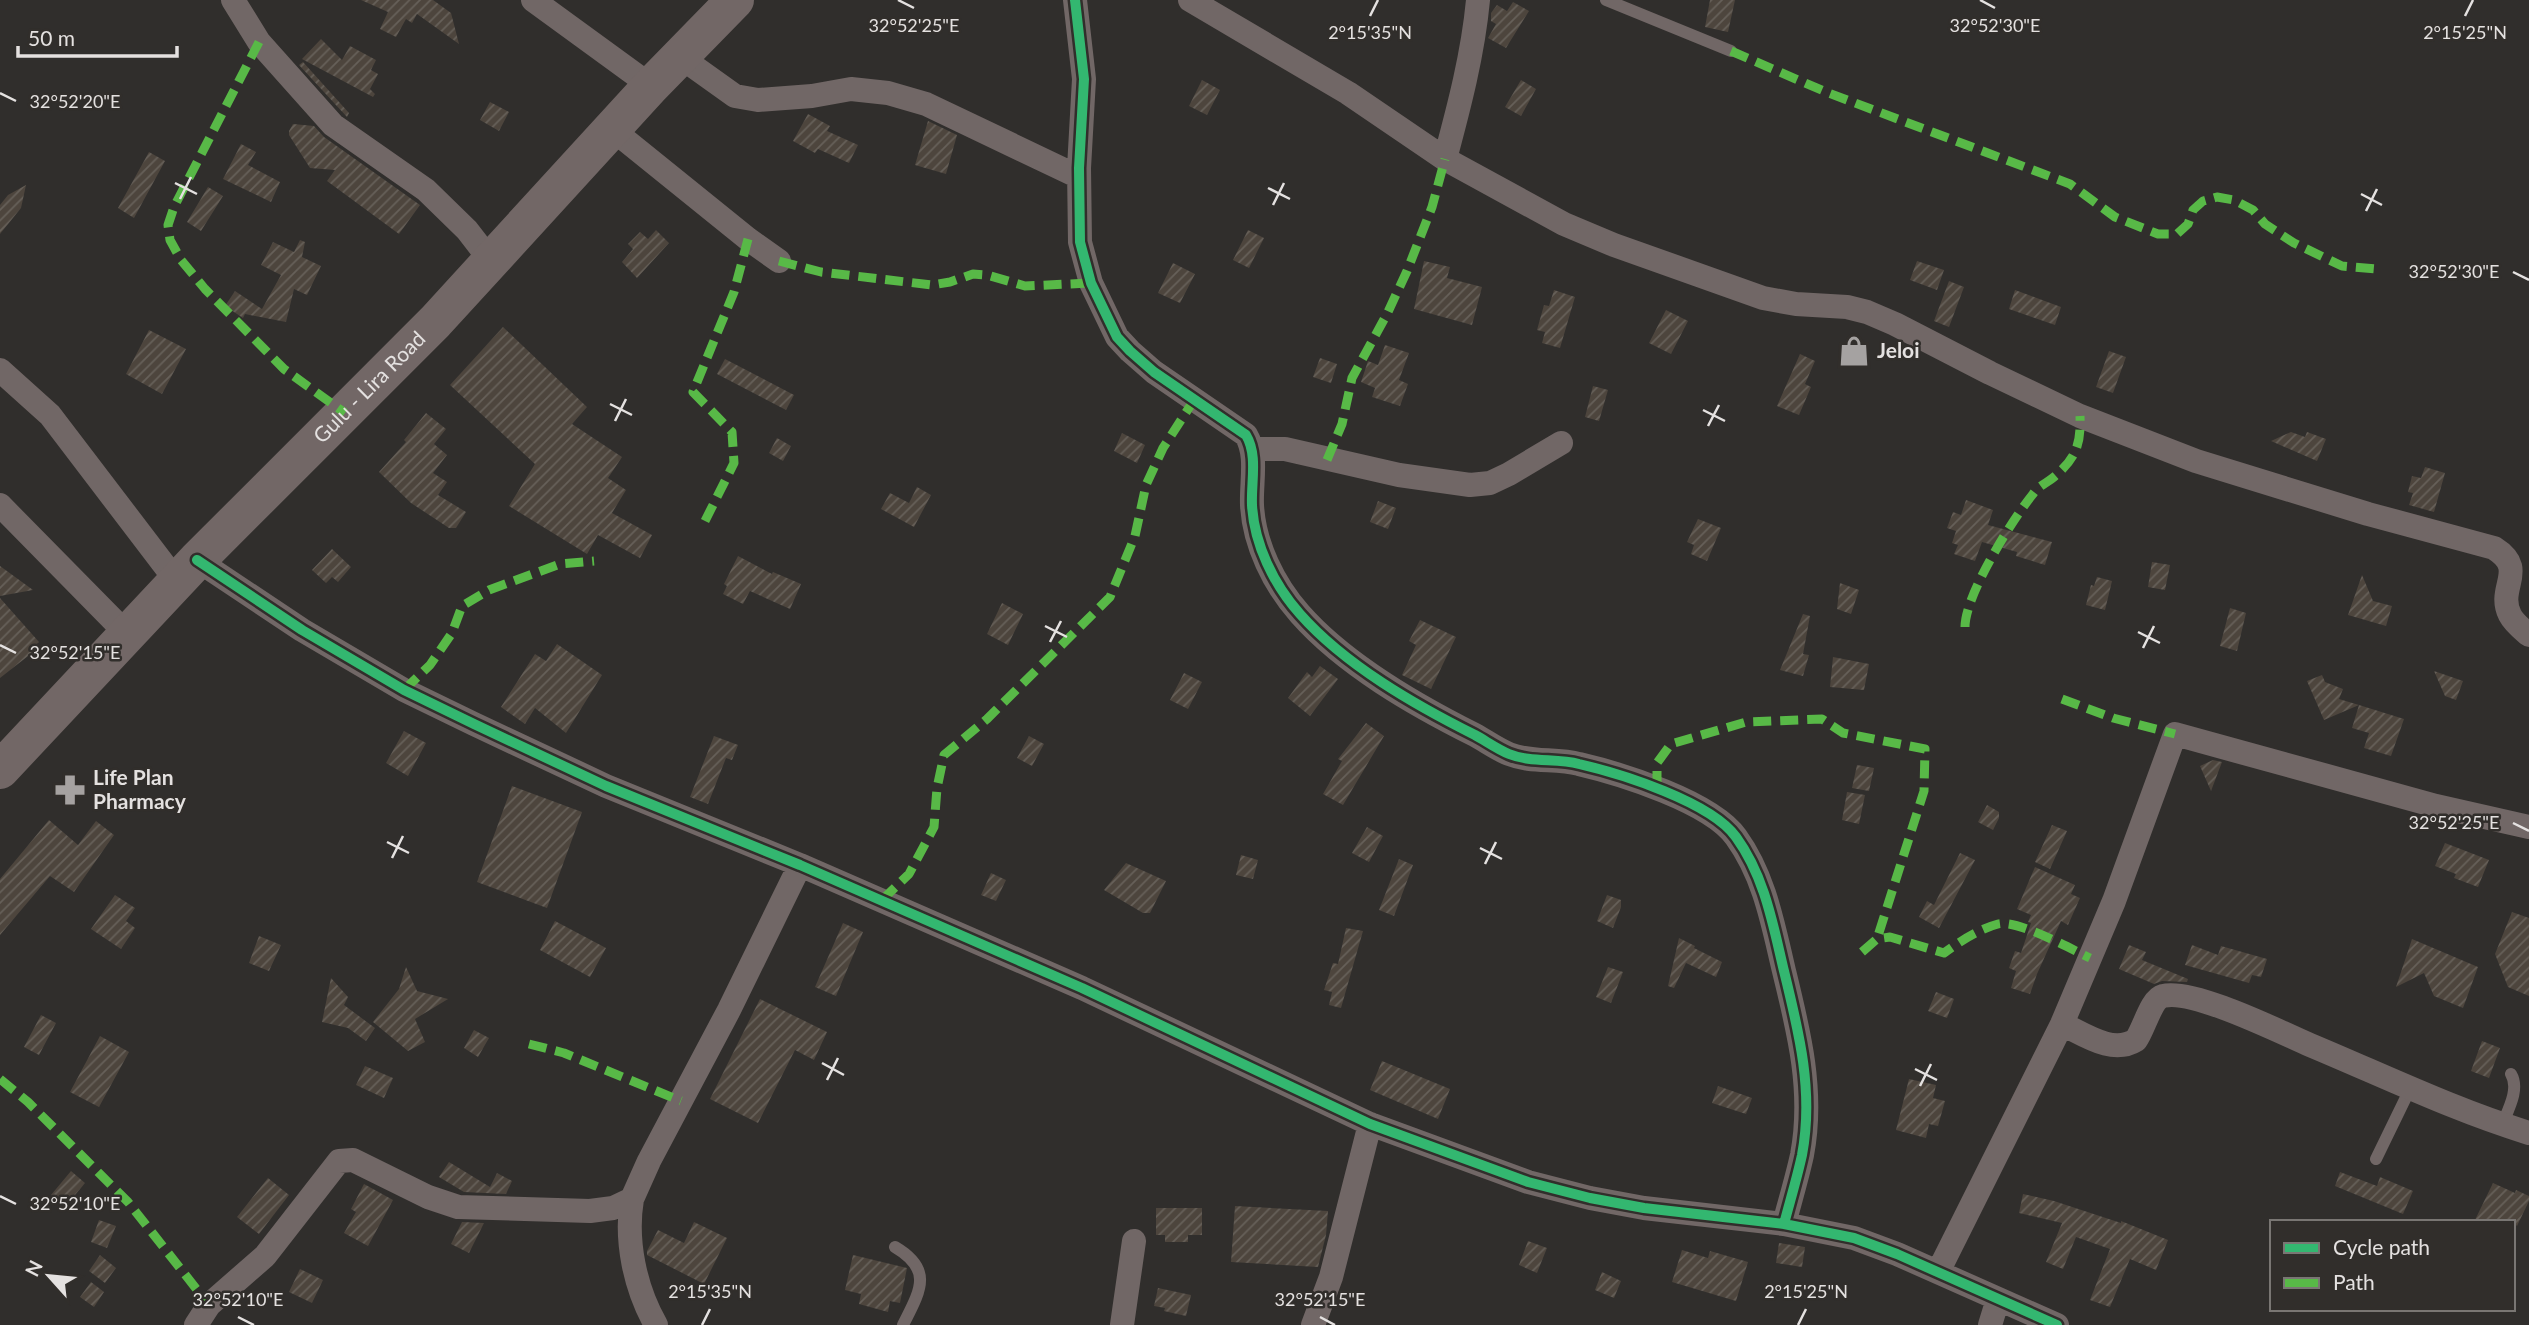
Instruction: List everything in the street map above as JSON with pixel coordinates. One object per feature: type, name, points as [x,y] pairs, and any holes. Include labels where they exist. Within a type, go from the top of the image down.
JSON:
[{"type":"main road","name":"Gulu - Lira Road","points":[[0,770],[187,572],[435,322],[613,130],[650,86],[735,0]]},
{"type":"street","points":[[233,0],[259,42],[332,125],[426,190],[467,230],[491,261]]},
{"type":"street","points":[[533,0],[650,86]]},
{"type":"street","points":[[1075,0],[1084,79],[1079,177],[1080,242],[1091,283],[1117,337],[1130,351],[1154,372],[1246,435],[1252,449],[1252,505],[1257,536],[1279,586],[1299,613],[1356,663],[1419,705],[1509,754],[1578,764],[1657,789],[1718,818],[1735,835],[1759,878],[1770,911],[1797,1020],[1805,1068],[1807,1110],[1802,1154],[1784,1224]]},
{"type":"street","points":[[1190,0],[1348,93],[1445,159],[1564,224],[1657,262],[1763,298],[1796,304],[1847,307],[1867,313],[1895,324],[2080,416],[2196,461],[2368,514],[2494,548],[2510,559],[2515,570],[2508,607],[2516,623],[2529,635]]},
{"type":"street","points":[[1445,159],[1463,89],[1478,0]]},
{"type":"street","points":[[679,56],[735,96],[758,100],[851,89],[888,93],[926,104],[1079,177]]},
{"type":"street","points":[[613,130],[779,261]]},
{"type":"street","points":[[0,370],[50,415],[187,572],[302,630],[404,690],[606,786],[800,865],[1082,988],[1370,1124],[1528,1182],[1590,1198],[1644,1208],[1784,1224],[1854,1238],[2057,1325]]},
{"type":"street","points":[[1252,449],[1285,449],[1399,475],[1470,485],[1490,483],[1561,443]]},
{"type":"street","points":[[0,505],[128,635]]},
{"type":"street","points":[[1938,1272],[2062,1024],[2114,901],[2175,734],[2436,806],[2529,827]]},
{"type":"street","points":[[656,1325],[636,1280],[629,1219],[632,1199],[800,865]]},
{"type":"street","points":[[2062,1024],[2106,1043],[2124,1045],[2136,1040],[2154,1002],[2160,996],[2201,1000],[2502,1125],[2529,1133]]},
{"type":"street","points":[[1313,1325],[1331,1277],[1370,1124]]},
{"type":"street","points":[[196,1325],[209,1305],[265,1256],[339,1161],[353,1160],[428,1198],[458,1207],[590,1211],[612,1208],[632,1199]]},
{"type":"street","points":[[1122,1325],[1134,1241]]},
{"type":"street","points":[[1990,1325],[1998,1299]]},
{"type":"lane","points":[[1606,0],[1731,51]]},
{"type":"lane","points":[[2502,1125],[2514,1092],[2515,1084],[2511,1074]]},
{"type":"lane","points":[[2376,1159],[2411,1087]]},
{"type":"lane","points":[[895,1247],[912,1257],[920,1272],[920,1289],[903,1325]]},
{"type":"building","points":[[361,0],[433,0],[451,13],[459,44],[417,14],[412,23],[406,19],[396,37],[380,29],[388,12]]},
{"type":"building","points":[[1710,0],[1735,0],[1728,32],[1705,27]]},
{"type":"building","points":[[1513,2],[1529,11],[1506,48],[1488,38],[1496,24],[1491,21],[1491,13],[1497,5],[1507,11]]},
{"type":"building","points":[[321,39],[342,60],[350,46],[376,60],[371,70],[378,74],[370,89],[375,94],[373,97],[302,59]]},
{"type":"building","points":[[303,62],[349,113],[347,117],[299,65]]},
{"type":"building","points":[[1202,80],[1220,90],[1207,115],[1189,106]]},
{"type":"building","points":[[1521,80],[1536,89],[1521,116],[1505,107]]},
{"type":"building","points":[[490,102],[509,112],[499,131],[480,120]]},
{"type":"building","points":[[808,114],[830,126],[827,131],[858,145],[849,163],[818,149],[815,153],[793,141]]},
{"type":"building","points":[[928,121],[957,135],[946,174],[915,165]]},
{"type":"building","points":[[293,124],[314,126],[324,137],[420,205],[399,234],[327,181],[335,170],[310,168],[289,135]]},
{"type":"building","points":[[241,144],[256,152],[248,165],[280,182],[271,202],[223,179]]},
{"type":"building","points":[[149,152],[165,161],[134,218],[118,208]]},
{"type":"building","points":[[26,185],[21,208],[0,234],[0,205],[8,195]]},
{"type":"building","points":[[208,187],[223,196],[201,231],[187,222]]},
{"type":"building","points":[[656,230],[669,243],[637,278],[622,262],[633,249],[628,244],[640,232],[648,239]]},
{"type":"building","points":[[1248,230],[1264,238],[1249,268],[1233,260]]},
{"type":"building","points":[[300,240],[305,242],[302,257],[321,266],[307,295],[294,289],[286,322],[245,314],[243,318],[225,306],[235,291],[262,309],[281,275],[261,265],[273,242],[294,252]]},
{"type":"building","points":[[1424,261],[1450,267],[1447,278],[1482,287],[1472,325],[1414,309]]},
{"type":"building","points":[[1917,261],[1944,270],[1937,290],[1910,280]]},
{"type":"building","points":[[1173,263],[1195,274],[1180,303],[1158,293]]},
{"type":"building","points":[[1949,281],[1964,287],[1949,327],[1934,321]]},
{"type":"building","points":[[1554,290],[1575,297],[1560,348],[1542,343],[1545,332],[1537,330],[1544,305],[1549,306]]},
{"type":"building","points":[[2015,290],[2061,307],[2055,325],[2009,309]]},
{"type":"building","points":[[1666,310],[1688,321],[1671,354],[1649,343]]},
{"type":"building","points":[[503,327],[587,407],[572,424],[622,457],[608,478],[626,490],[612,513],[652,535],[640,558],[598,535],[587,554],[509,506],[535,464],[450,385]]},
{"type":"building","points":[[149,330],[186,349],[162,394],[126,374]]},
{"type":"building","points":[[1385,345],[1409,353],[1399,380],[1408,384],[1400,406],[1372,397],[1375,388],[1361,382],[1368,361],[1378,365]]},
{"type":"building","points":[[2109,351],[2126,357],[2113,393],[2096,387]]},
{"type":"building","points":[[1800,354],[1815,361],[1805,384],[1811,387],[1799,415],[1777,406]]},
{"type":"building","points":[[1320,358],[1337,364],[1331,383],[1313,377]]},
{"type":"building","points":[[725,359],[794,395],[786,410],[717,374]]},
{"type":"building","points":[[1593,386],[1608,390],[1599,421],[1585,417]]},
{"type":"building","points":[[426,413],[446,429],[434,444],[447,455],[433,473],[447,482],[438,495],[466,512],[456,528],[449,528],[411,503],[379,472],[406,442],[404,440]]},
{"type":"building","points":[[2291,432],[2305,437],[2307,432],[2326,439],[2317,461],[2271,441]]},
{"type":"building","points":[[1122,433],[1145,445],[1137,463],[1114,451]]},
{"type":"building","points":[[777,438],[791,446],[783,461],[769,453]]},
{"type":"building","points":[[2425,467],[2445,473],[2434,512],[2409,505],[2413,493],[2408,492],[2412,476],[2421,478]]},
{"type":"building","points":[[917,487],[931,495],[914,527],[881,509],[890,493],[909,503]]},
{"type":"building","points":[[1966,500],[1993,510],[1988,525],[2052,542],[2045,565],[2016,556],[2017,552],[1982,542],[1975,561],[1954,554],[1958,545],[1952,543],[1956,531],[1947,528],[1953,512],[1961,515]]},
{"type":"building","points":[[1378,501],[1396,508],[1388,529],[1370,522]]},
{"type":"building","points":[[1698,519],[1721,528],[1707,561],[1691,554],[1694,545],[1687,542]]},
{"type":"building","points":[[332,549],[351,567],[338,582],[332,577],[326,583],[312,570]]},
{"type":"building","points":[[738,556],[772,574],[773,572],[801,584],[790,609],[750,591],[743,604],[723,594],[727,586],[724,584]]},
{"type":"building","points":[[2152,562],[2170,565],[2165,590],[2148,587]]},
{"type":"building","points":[[0,566],[33,590],[0,596]]},
{"type":"building","points":[[2362,575],[2373,601],[2392,606],[2386,626],[2348,615]]},
{"type":"building","points":[[2097,577],[2112,581],[2105,610],[2086,605],[2091,585],[2094,586]]},
{"type":"building","points":[[1840,583],[1859,590],[1851,614],[1837,609]]},
{"type":"building","points":[[0,598],[39,642],[34,646],[37,649],[0,678]]},
{"type":"building","points":[[1002,603],[1023,614],[1008,645],[987,634]]},
{"type":"building","points":[[2230,608],[2246,613],[2237,651],[2220,646]]},
{"type":"building","points":[[1803,614],[1810,616],[1803,654],[1809,655],[1803,676],[1780,670]]},
{"type":"building","points":[[1420,620],[1456,637],[1431,689],[1402,675],[1416,645],[1409,641]]},
{"type":"building","points":[[557,644],[602,675],[566,733],[535,708],[525,724],[501,707],[535,654],[546,661]]},
{"type":"building","points":[[1833,657],[1869,664],[1864,690],[1830,687]]},
{"type":"building","points":[[1320,666],[1338,679],[1310,716],[1288,698],[1307,672],[1312,677]]},
{"type":"building","points":[[2434,671],[2463,681],[2456,700],[2445,696]]},
{"type":"building","points":[[1184,673],[1202,682],[1188,709],[1170,700]]},
{"type":"building","points":[[2322,675],[2325,682],[2343,689],[2339,699],[2359,705],[2324,720],[2307,681]]},
{"type":"building","points":[[2359,705],[2404,719],[2391,756],[2364,748],[2369,733],[2352,728]]},
{"type":"building","points":[[1366,723],[1384,736],[1343,805],[1323,794],[1342,761],[1338,759]]},
{"type":"building","points":[[404,731],[426,743],[408,776],[386,763]]},
{"type":"building","points":[[714,736],[738,745],[732,760],[726,758],[708,804],[690,797]]},
{"type":"building","points":[[1029,736],[1044,744],[1032,766],[1017,758]]},
{"type":"building","points":[[2213,760],[2222,762],[2211,791],[2200,766]]},
{"type":"building","points":[[1857,765],[1874,768],[1869,791],[1852,788]]},
{"type":"building","points":[[512,786],[582,812],[547,908],[477,882]]},
{"type":"building","points":[[1847,792],[1865,795],[1859,824],[1842,820]]},
{"type":"building","points":[[1987,805],[1999,812],[1993,830],[1978,822]]},
{"type":"building","points":[[49,820],[78,845],[96,821],[114,835],[74,892],[50,876],[0,935],[0,879]]},
{"type":"building","points":[[2052,825],[2067,831],[2050,869],[2035,862]]},
{"type":"building","points":[[1367,827],[1383,836],[1369,862],[1352,853]]},
{"type":"building","points":[[2445,843],[2489,860],[2478,887],[2454,878],[2456,874],[2435,866]]},
{"type":"building","points":[[1960,853],[1975,860],[1939,928],[1919,917],[1927,901],[1934,905]]},
{"type":"building","points":[[1241,855],[1258,860],[1253,879],[1236,875]]},
{"type":"building","points":[[1399,859],[1413,865],[1394,916],[1379,910]]},
{"type":"building","points":[[1126,863],[1166,881],[1150,913],[1143,913],[1104,890]]},
{"type":"building","points":[[2035,867],[2075,885],[2071,894],[2080,898],[2068,925],[2061,921],[2030,994],[2011,988],[2016,971],[2009,968],[2015,951],[2021,953],[2031,923],[2028,922],[2031,915],[2017,909]]},
{"type":"building","points":[[991,873],[1006,880],[996,901],[981,895]]},
{"type":"building","points":[[115,895],[135,908],[126,921],[135,928],[121,949],[91,929]]},
{"type":"building","points":[[1607,895],[1621,900],[1613,928],[1597,921]]},
{"type":"building","points":[[2512,912],[2529,918],[2529,996],[2508,987],[2495,954]]},
{"type":"building","points":[[555,921],[606,948],[590,977],[540,950]]},
{"type":"building","points":[[843,923],[863,932],[836,996],[815,987]]},
{"type":"building","points":[[1346,928],[1363,931],[1341,1008],[1329,1005],[1332,992],[1324,990],[1333,963],[1338,964]]},
{"type":"building","points":[[259,936],[281,945],[269,971],[249,963]]},
{"type":"building","points":[[1679,938],[1722,962],[1716,977],[1686,963],[1674,988],[1668,986]]},
{"type":"building","points":[[2412,939],[2478,967],[2463,1008],[2434,996],[2424,973],[2396,987]]},
{"type":"building","points":[[2129,945],[2146,952],[2142,960],[2188,979],[2187,982],[2162,981],[2154,984],[2119,969]]},
{"type":"building","points":[[2192,945],[2218,955],[2221,946],[2267,959],[2261,977],[2252,975],[2249,983],[2185,965]]},
{"type":"building","points":[[406,967],[417,991],[448,999],[415,1019],[425,1042],[408,1051],[373,1022],[399,989]]},
{"type":"building","points":[[1608,967],[1623,972],[1611,1003],[1596,997]]},
{"type":"building","points":[[331,978],[348,997],[344,1005],[375,1028],[366,1041],[348,1028],[322,1022]]},
{"type":"building","points":[[1936,992],[1954,999],[1947,1018],[1928,1011]]},
{"type":"building","points":[[760,999],[827,1032],[814,1060],[795,1050],[758,1123],[710,1099]]},
{"type":"building","points":[[41,1015],[56,1023],[39,1055],[24,1047]]},
{"type":"building","points":[[474,1030],[489,1038],[478,1057],[464,1048]]},
{"type":"building","points":[[100,1036],[129,1052],[99,1107],[70,1092]]},
{"type":"building","points":[[2482,1041],[2500,1048],[2489,1078],[2471,1071]]},
{"type":"building","points":[[1382,1061],[1450,1089],[1438,1119],[1370,1090]]},
{"type":"building","points":[[365,1066],[393,1078],[384,1098],[356,1085]]},
{"type":"building","points":[[1909,1079],[1936,1085],[1933,1098],[1945,1101],[1938,1126],[1929,1124],[1926,1138],[1896,1130]]},
{"type":"building","points":[[1718,1086],[1752,1098],[1746,1114],[1712,1103]]},
{"type":"building","points":[[449,1162],[490,1187],[497,1173],[512,1181],[506,1194],[464,1192],[439,1177]]},
{"type":"building","points":[[71,1171],[85,1183],[65,1207],[51,1195]]},
{"type":"building","points":[[2340,1172],[2377,1186],[2380,1177],[2413,1191],[2403,1214],[2335,1186]]},
{"type":"building","points":[[268,1178],[289,1195],[259,1234],[237,1217]]},
{"type":"building","points":[[2493,1183],[2529,1196],[2517,1226],[2515,1220],[2475,1220]]},
{"type":"building","points":[[364,1184],[393,1200],[368,1246],[344,1233],[356,1212],[351,1209]]},
{"type":"building","points":[[2023,1194],[2121,1221],[2168,1240],[2156,1270],[2130,1259],[2110,1307],[2090,1300],[2110,1249],[2076,1237],[2063,1269],[2046,1262],[2062,1223],[2019,1213]]},
{"type":"building","points":[[1235,1206],[1328,1211],[1326,1235],[1318,1267],[1231,1262]]},
{"type":"building","points":[[1156,1208],[1202,1208],[1202,1235],[1188,1235],[1188,1242],[1165,1242],[1165,1235],[1156,1235]]},
{"type":"building","points":[[99,1220],[116,1226],[107,1248],[91,1242]]},
{"type":"building","points":[[462,1222],[484,1223],[469,1253],[451,1244]]},
{"type":"building","points":[[694,1222],[727,1238],[704,1284],[647,1255],[658,1230],[684,1243]]},
{"type":"building","points":[[1528,1241],[1547,1248],[1537,1273],[1519,1265]]},
{"type":"building","points":[[1779,1243],[1805,1247],[1802,1267],[1776,1263]]},
{"type":"building","points":[[1682,1250],[1708,1258],[1710,1251],[1748,1262],[1736,1301],[1672,1282]]},
{"type":"building","points":[[100,1255],[116,1268],[105,1283],[89,1271]]},
{"type":"building","points":[[853,1255],[907,1268],[900,1303],[890,1301],[888,1312],[859,1304],[861,1294],[845,1290]]},
{"type":"building","points":[[300,1269],[323,1280],[312,1303],[289,1292]]},
{"type":"building","points":[[1602,1272],[1621,1281],[1614,1298],[1595,1290]]},
{"type":"building","points":[[91,1282],[104,1292],[94,1307],[80,1297]]},
{"type":"building","points":[[1158,1288],[1191,1295],[1186,1316],[1154,1306]]},
{"type":"marked path","points":[[259,42],[174,207],[168,225],[170,240],[181,260],[205,289],[284,369],[345,413]]},
{"type":"marked path","points":[[1731,51],[1826,92],[2070,184],[2115,217],[2158,234],[2177,234],[2188,224],[2193,210],[2203,201],[2217,197],[2234,200],[2253,210],[2265,224],[2294,243],[2342,266],[2376,269]]},
{"type":"marked path","points":[[1327,460],[1342,424],[1352,378],[1407,271],[1432,207],[1445,159]]},
{"type":"marked path","points":[[705,521],[734,463],[732,432],[693,392],[734,292],[748,239]]},
{"type":"marked path","points":[[779,261],[821,272],[932,285],[973,274],[987,275],[1025,286],[1091,283]]},
{"type":"marked path","points":[[882,900],[909,874],[934,827],[937,788],[944,755],[987,719],[1110,597],[1135,536],[1146,485],[1163,448],[1194,400]]},
{"type":"marked path","points":[[1965,627],[1973,596],[2002,539],[2035,491],[2054,477],[2076,450],[2080,416]]},
{"type":"marked path","points":[[404,690],[430,665],[452,633],[462,606],[489,590],[560,564],[594,561]]},
{"type":"marked path","points":[[2062,699],[2113,718],[2175,734]]},
{"type":"marked path","points":[[1657,789],[1657,763],[1671,744],[1746,722],[1822,719],[1843,733],[1925,749],[1924,791],[1877,939]]},
{"type":"marked path","points":[[1862,952],[1877,939],[1890,937],[1944,953],[1984,929],[2007,924],[2044,936],[2090,958]]},
{"type":"marked path","points":[[529,1044],[564,1053],[681,1101]]},
{"type":"marked path","points":[[0,1079],[28,1102],[128,1202],[209,1305]]},
{"type":"cycle path","points":[[1075,0],[1084,79],[1079,168],[1080,242],[1091,283],[1117,337],[1130,351],[1154,372],[1246,435],[1252,451],[1252,505],[1261,549],[1274,577],[1291,603],[1318,633],[1359,667],[1429,711],[1509,754],[1526,759],[1579,764],[1641,782],[1687,801],[1724,824],[1746,852],[1772,919],[1795,1017],[1806,1085],[1802,1155],[1784,1224]]},
{"type":"cycle path","points":[[197,560],[302,630],[404,690],[474,724],[606,786],[800,865],[1082,988],[1370,1124],[1528,1182],[1590,1198],[1644,1208],[1784,1224],[1854,1238],[1897,1254],[2057,1325]]},
{"type":"place","name":"Jeloi","points":[[1854,351]]},
{"type":"place","name":"Life Plan Pharmacy","points":[[70,790]]}]
